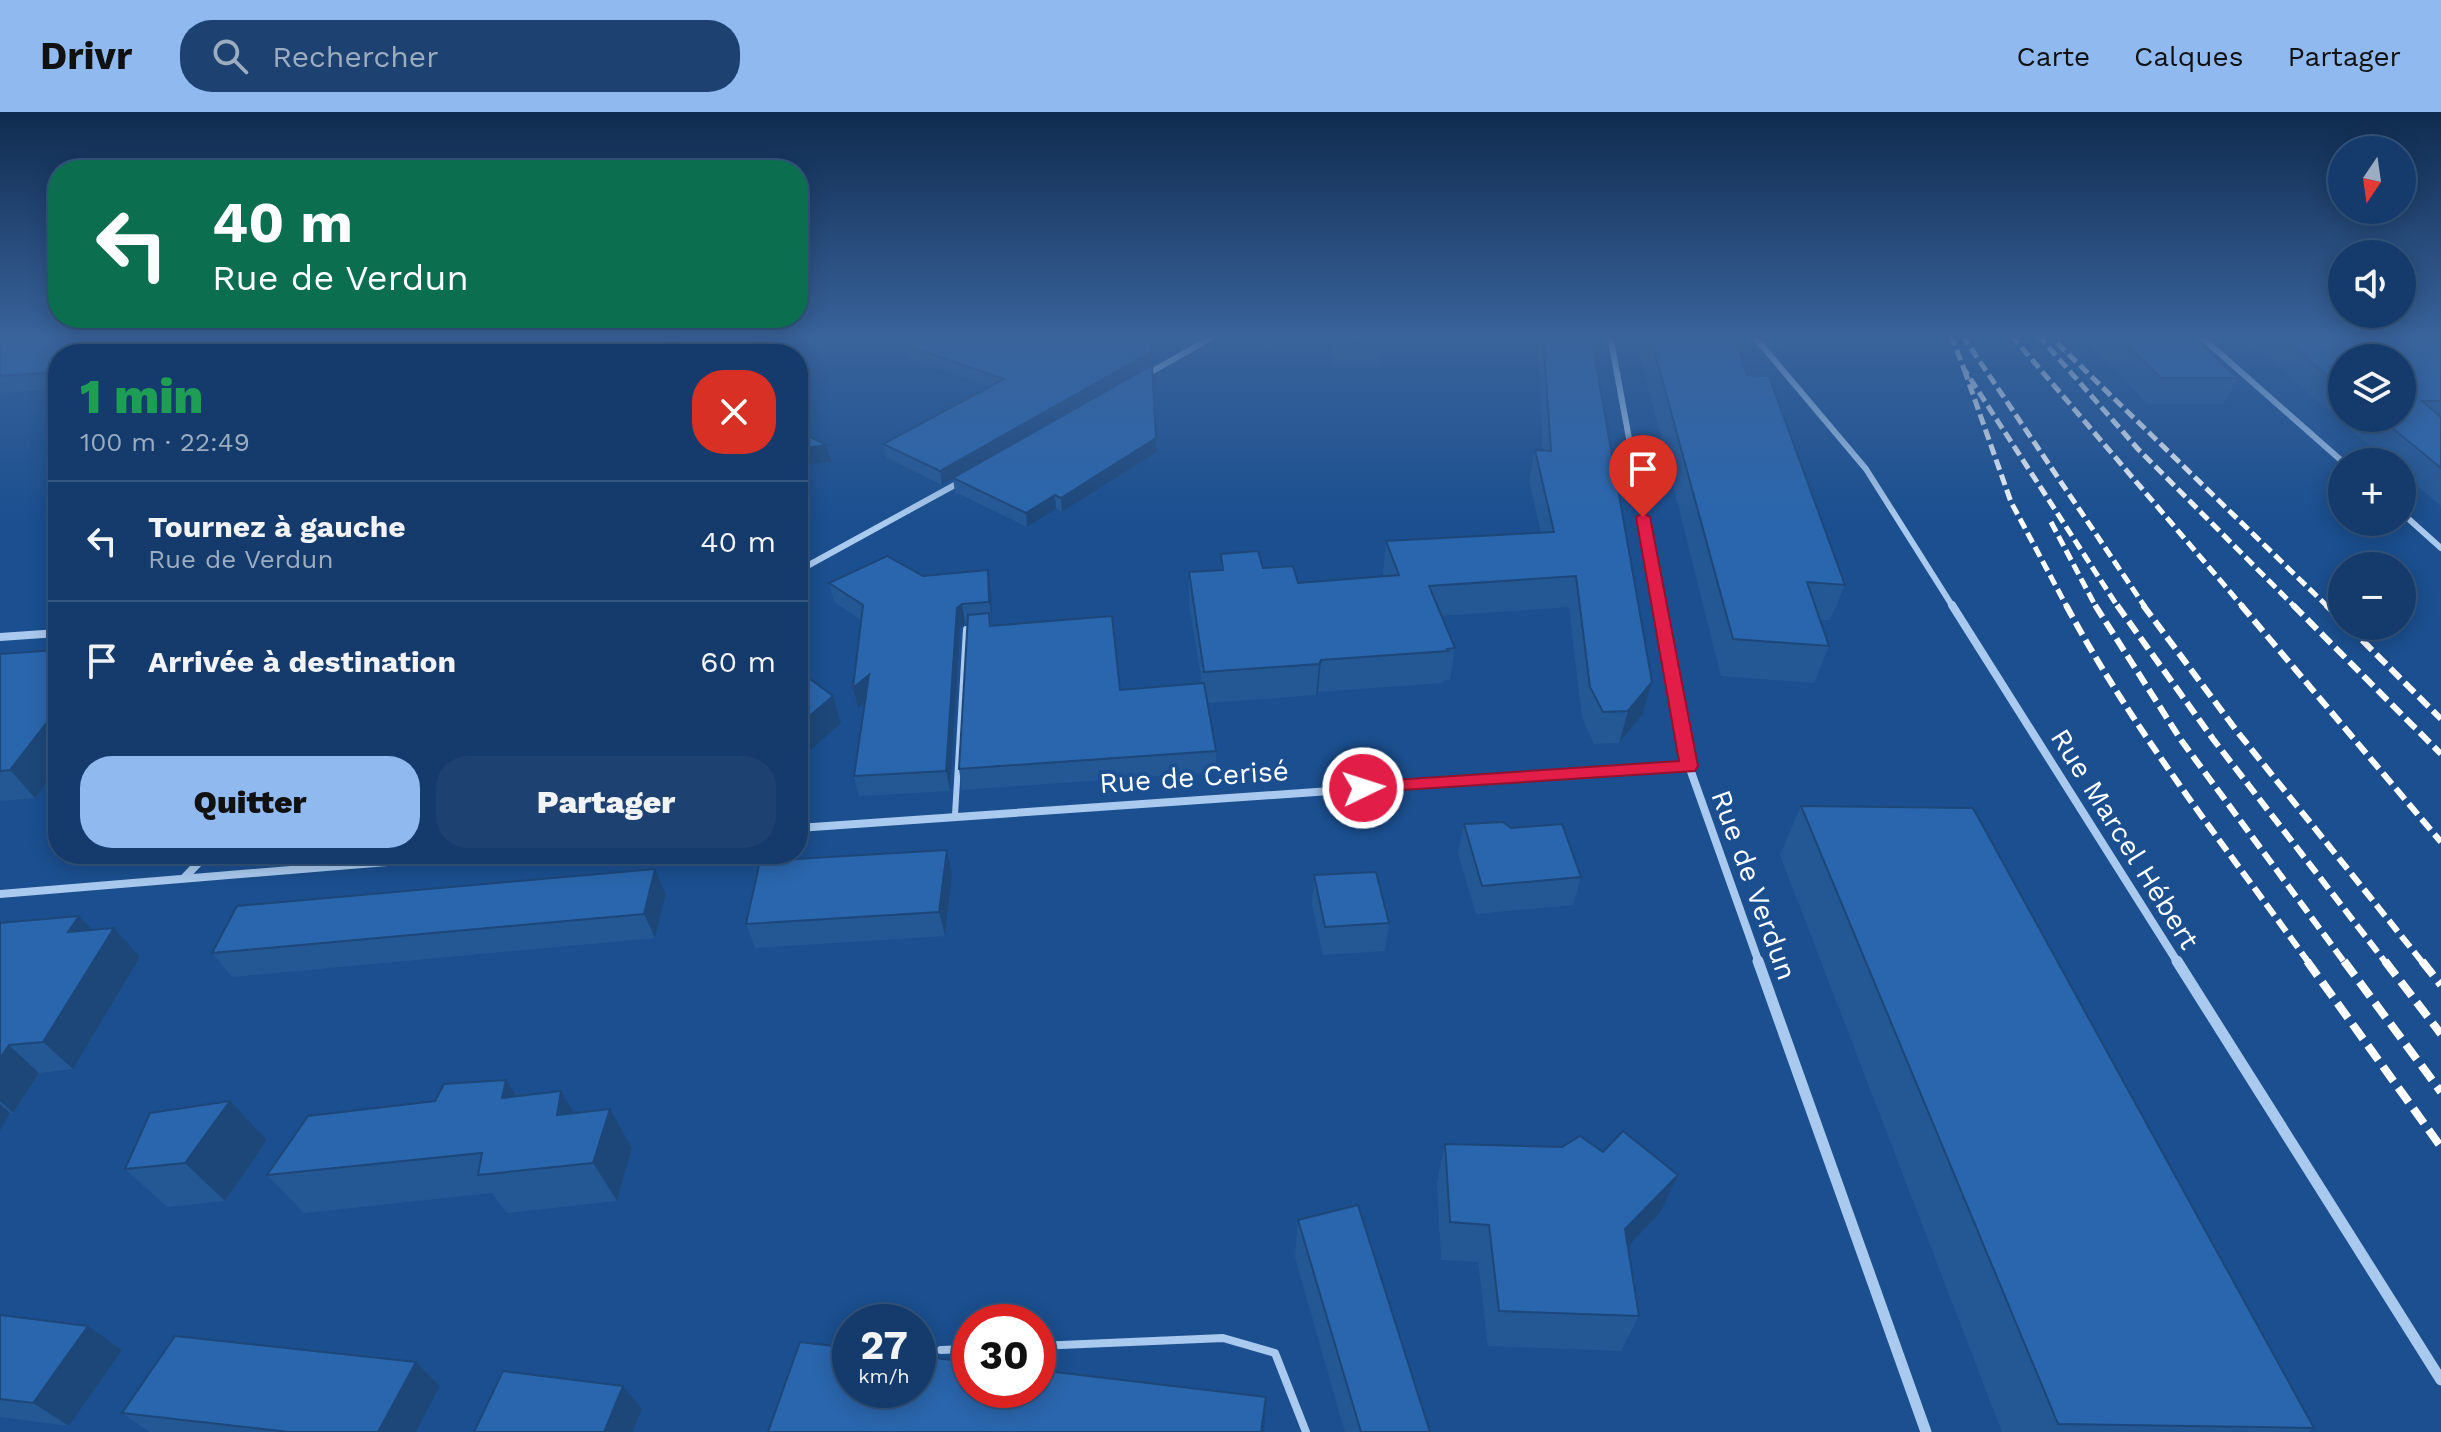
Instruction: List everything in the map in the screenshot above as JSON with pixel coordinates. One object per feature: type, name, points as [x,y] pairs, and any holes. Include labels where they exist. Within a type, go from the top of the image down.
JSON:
[{"type":"street","name":"Rue de Verdun","points":[[1621,397],[1689,766],[1926,1432]]},
{"type":"street","name":"Rue Marcel Hébert","points":[[1805,397],[1866,469],[2441,1380]]},
{"type":"street","points":[[2269,397],[2328,449]]},
{"type":"street","points":[[808,565],[976,473]]},
{"type":"street","points":[[2416,526],[2441,548]]},
{"type":"street","points":[[0,637],[48,634]]},
{"type":"street","name":"Rue de Cerisé","points":[[808,827],[1689,766]]},
{"type":"street","points":[[184,879],[198,864]]},
{"type":"street","points":[[0,894],[364,864]]},
{"type":"lane","points":[[955,815],[966,629],[981,628]]},
{"type":"lane","points":[[1056,1345],[1223,1338],[1275,1353],[1306,1432]]},
{"type":"lane","points":[[941,1350],[952,1350]]},
{"type":"building","points":[[971,397],[1072,397],[940,471],[883,444]]},
{"type":"building","points":[[1096,397],[1154,397],[1156,438],[1061,498],[1055,495],[1026,513],[953,478]]},
{"type":"building","points":[[1547,397],[1602,397],[1652,682],[1628,711],[1603,712],[1590,687],[1576,576],[1429,586],[1455,648],[1448,651],[1204,672],[1189,572],[1223,570],[1221,554],[1258,551],[1263,568],[1293,566],[1298,583],[1399,575],[1386,541],[1554,532],[1535,450],[1551,451]]},
{"type":"building","points":[[1667,397],[1776,397],[1845,585],[1807,582],[1829,646],[1733,639]]},
{"type":"building","points":[[2416,397],[2441,397],[2441,401],[2422,401],[2441,417],[2441,468],[2397,432],[2416,432]]},
{"type":"building","points":[[808,436],[827,445],[808,448]]},
{"type":"building","points":[[887,556],[923,576],[988,570],[989,602],[962,604],[957,608],[946,771],[854,776],[869,675],[853,688],[863,605],[829,583]]},
{"type":"building","points":[[989,613],[990,626],[1112,616],[1120,690],[1204,683],[1216,751],[959,769],[968,615]]},
{"type":"building","points":[[48,651],[48,721],[10,770],[0,771],[0,654]]},
{"type":"building","points":[[808,677],[833,696],[808,717]]},
{"type":"building","points":[[1801,806],[1973,808],[2314,1428],[2058,1424]]},
{"type":"building","points":[[1503,822],[1511,828],[1562,824],[1581,877],[1482,886],[1464,824]]},
{"type":"building","points":[[947,850],[939,912],[746,924],[759,864],[808,864],[808,858]]},
{"type":"building","points":[[655,869],[644,914],[212,953],[237,906]]},
{"type":"building","points":[[1376,872],[1389,923],[1325,927],[1314,875]]},
{"type":"building","points":[[79,916],[68,932],[114,928],[43,1042],[9,1045],[0,1058],[0,923]]},
{"type":"building","points":[[506,1080],[502,1098],[561,1091],[557,1115],[610,1109],[593,1163],[478,1175],[482,1153],[267,1175],[308,1116],[435,1101],[444,1084]]},
{"type":"building","points":[[230,1101],[185,1163],[125,1169],[150,1113]]},
{"type":"building","points":[[1623,1131],[1678,1175],[1625,1229],[1639,1316],[1499,1311],[1489,1225],[1450,1222],[1445,1144],[1562,1147],[1580,1136],[1603,1152]]},
{"type":"building","points":[[1358,1205],[1430,1432],[1361,1432],[1298,1220]]},
{"type":"building","points":[[0,1315],[88,1326],[33,1403],[0,1399]]},
{"type":"building","points":[[175,1336],[416,1362],[378,1432],[289,1432],[122,1413]]},
{"type":"building","points":[[800,1342],[832,1346],[832,1408],[936,1408],[936,1358],[952,1360],[952,1408],[1056,1408],[1056,1372],[1266,1397],[1261,1432],[768,1432]]},
{"type":"building","points":[[503,1371],[623,1386],[604,1432],[474,1432]]},
{"type":"railway","points":[[1974,397],[2011,502],[2067,607]]},
{"type":"railway","points":[[1982,397],[2118,607]]},
{"type":"railway","points":[[2003,397],[2145,607]]},
{"type":"railway","points":[[2064,397],[2243,607]]},
{"type":"railway","points":[[2092,397],[2138,449],[2295,607]]},
{"type":"railway","points":[[2112,397],[2328,607]]},
{"type":"railway","points":[[2051,522],[2096,607]]},
{"type":"railway","points":[[2066,605],[2151,743],[2309,963]]},
{"type":"railway","points":[[2095,605],[2181,740],[2345,963]]},
{"type":"railway","points":[[2117,605],[2213,739],[2386,963]]},
{"type":"railway","points":[[2143,605],[2236,730],[2423,963]]},
{"type":"railway","points":[[2241,605],[2441,842]]},
{"type":"railway","points":[[2293,605],[2441,754]]},
{"type":"railway","points":[[2362,640],[2441,719]]},
{"type":"railway","points":[[2307,961],[2441,1147]]},
{"type":"railway","points":[[2344,961],[2441,1092]]},
{"type":"railway","points":[[2385,961],[2441,1034]]},
{"type":"railway","points":[[2422,961],[2441,985]]},
{"type":"route","points":[[1363,788],[1689,766],[1643,517]]}]
